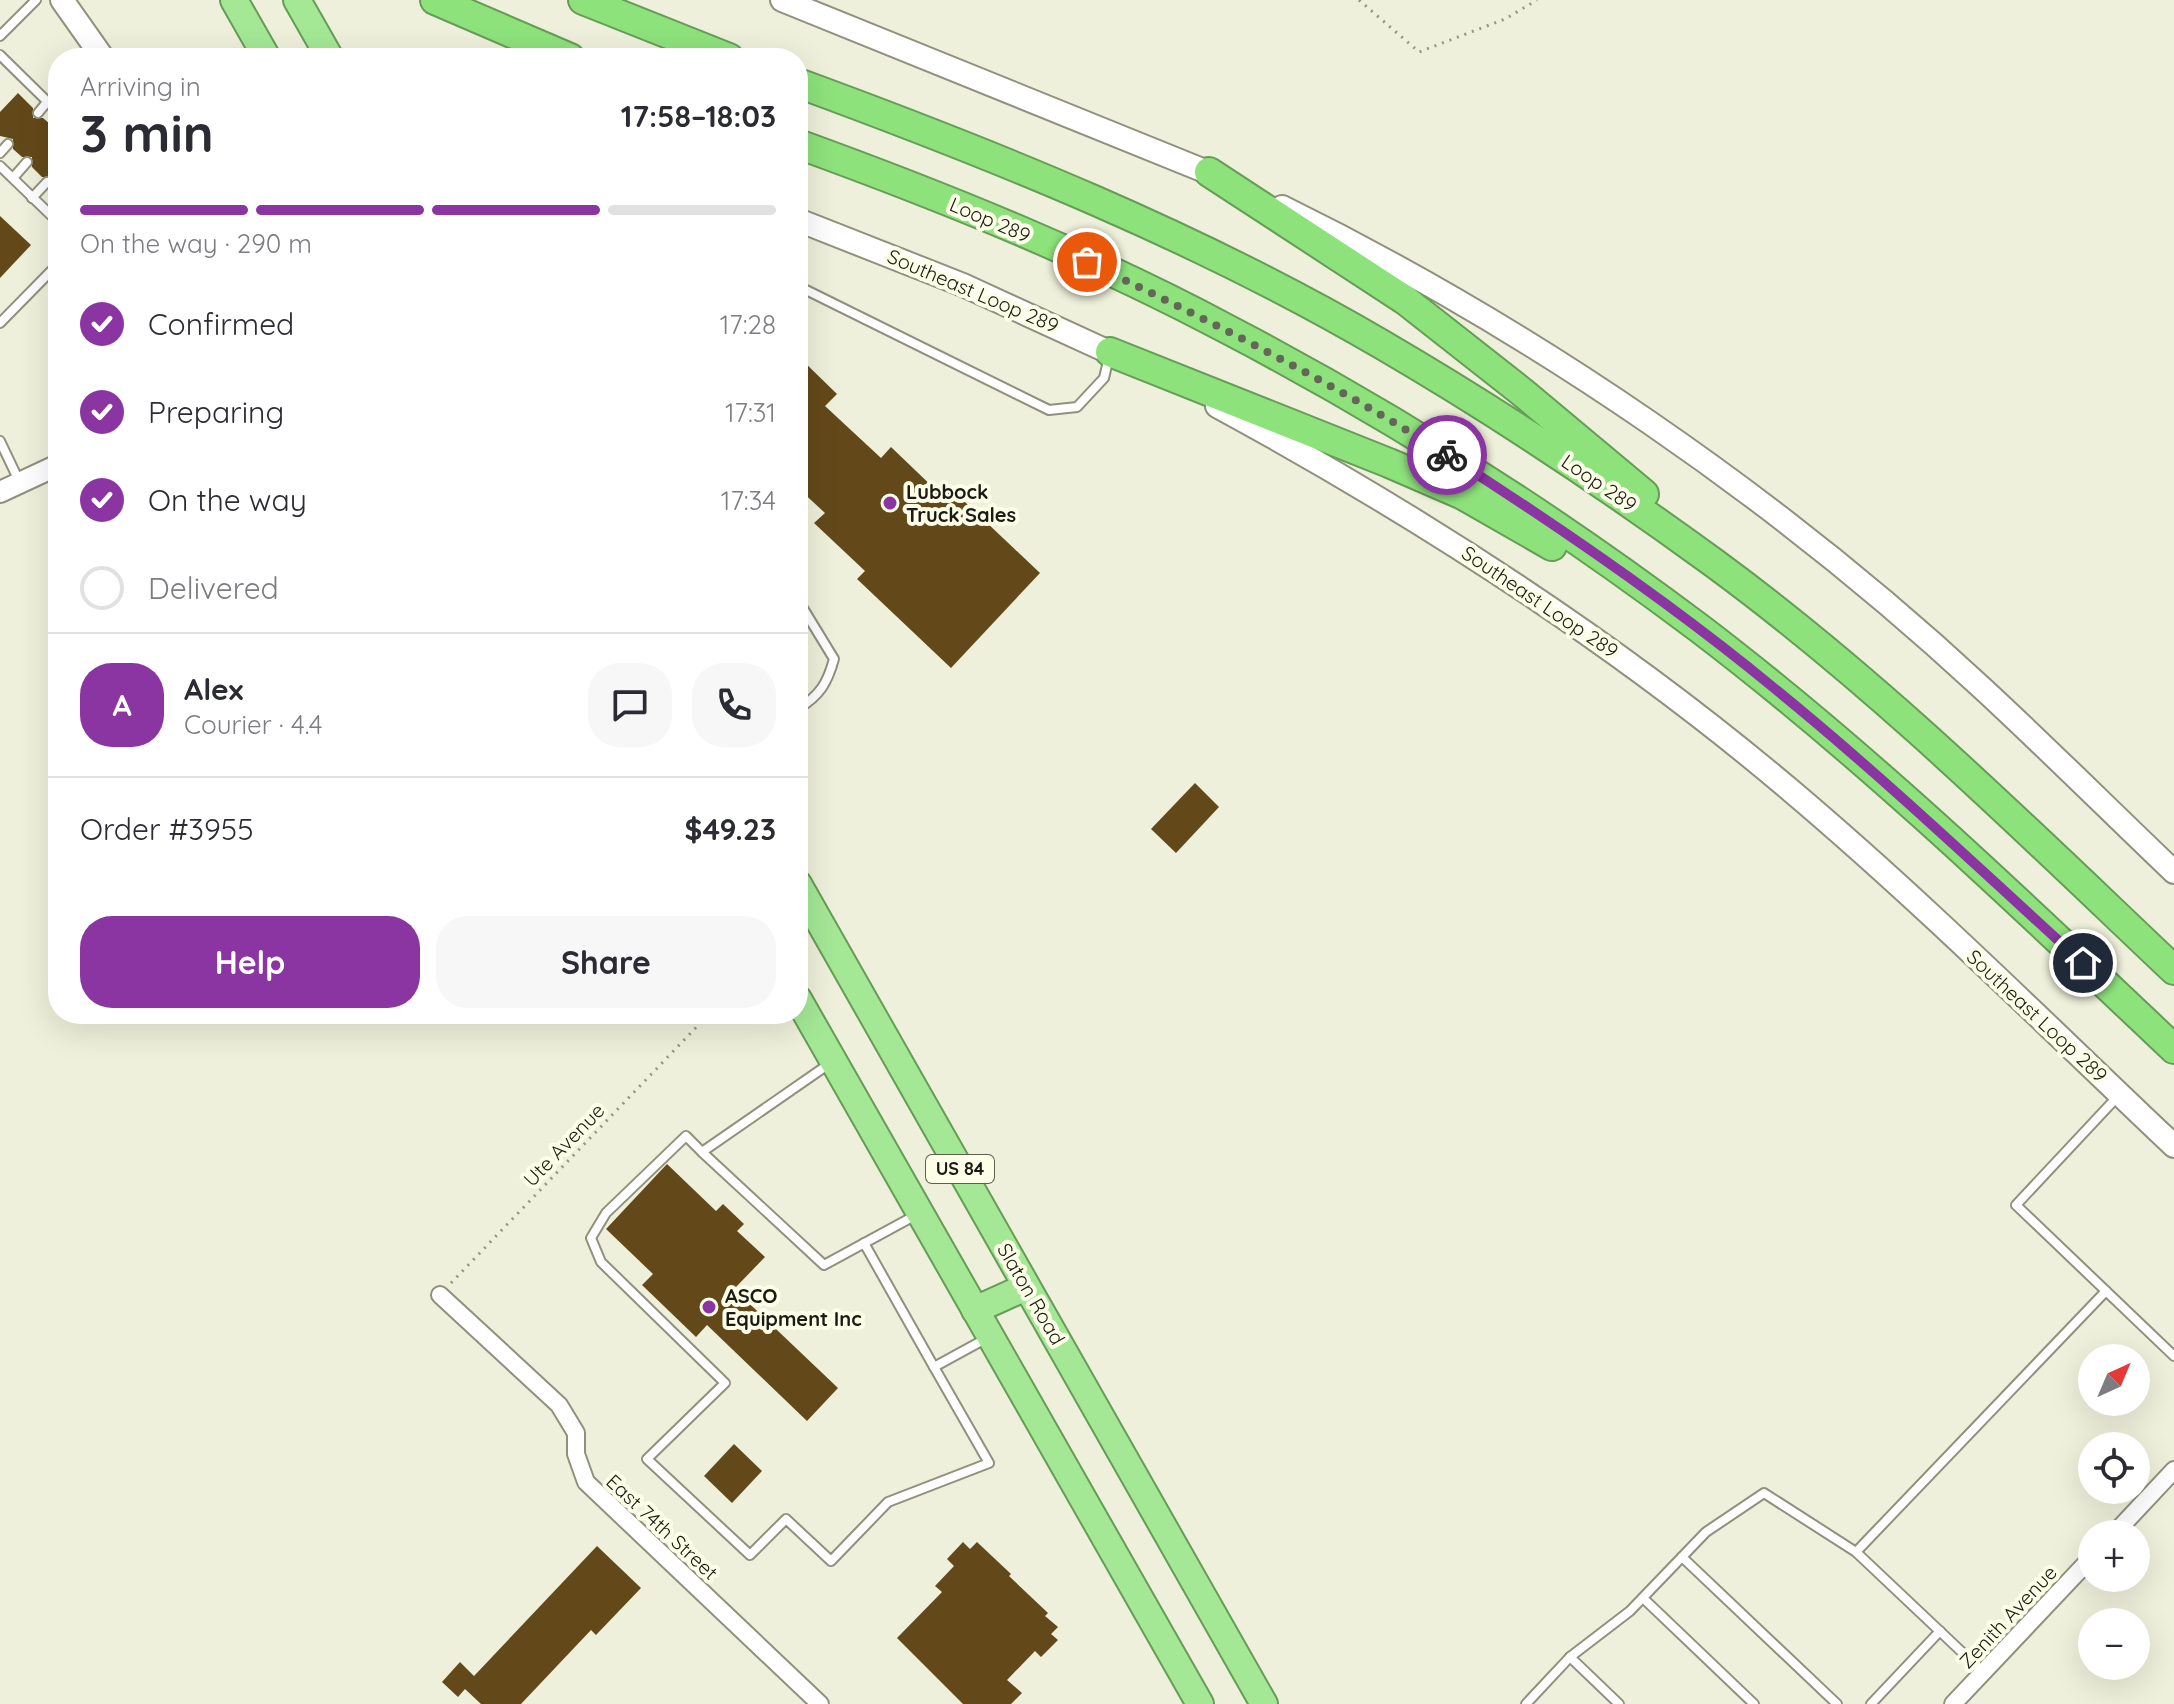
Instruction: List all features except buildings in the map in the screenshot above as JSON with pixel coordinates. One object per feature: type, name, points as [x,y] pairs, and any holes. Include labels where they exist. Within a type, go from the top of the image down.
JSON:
[{"type":"highway","points":[[234,0],[261,48]]},
{"type":"highway","points":[[297,0],[324,48]]},
{"type":"highway","points":[[435,0],[547,48]]},
{"type":"highway","points":[[583,0],[704,48]]},
{"type":"highway","name":"Loop 289","points":[[808,87],[1092,199],[1289,294],[1380,343],[1528,435],[1715,564],[1767,604],[1902,717],[2174,970]]},
{"type":"highway","name":"Loop 289","points":[[808,148],[906,184],[1060,249],[1225,327],[1394,422],[1602,557],[1775,688],[1944,836],[2174,1049]]},
{"type":"highway","points":[[1209,172],[1405,300],[1522,392],[1683,528],[1767,604]]},
{"type":"highway","points":[[1110,352],[1389,463],[1463,495],[1531,531],[1714,660],[1944,836]]},
{"type":"highway","name":"Slaton Road","points":[[808,902],[1264,1704]]},
{"type":"highway","name":"US 84","points":[[808,1017],[1200,1704]]},
{"type":"highway","points":[[975,1310],[1026,1287]]},
{"type":"main road","points":[[62,0],[96,48]]},
{"type":"main road","points":[[782,0],[1209,172],[1311,221],[1450,297],[1607,395],[1774,514],[1981,687],[2174,872]]},
{"type":"main road","name":"Southeast Loop 289","points":[[808,224],[963,285],[1110,352],[1230,413],[1412,516],[1583,630],[1799,797],[2174,1146]]},
{"type":"street","points":[[0,492],[48,470]]},
{"type":"street","name":"East 74th Street","points":[[440,1295],[559,1405],[576,1433],[576,1454],[586,1482],[820,1704]]},
{"type":"street","points":[[2127,1520],[2174,1470]]},
{"type":"street","name":"Zenith Avenue","points":[[1953,1704],[2078,1572]]},
{"type":"lane","points":[[0,36],[36,0]]},
{"type":"lane","points":[[0,55],[47,102],[38,113]]},
{"type":"lane","points":[[0,153],[8,144]]},
{"type":"lane","points":[[13,178],[27,162]]},
{"type":"lane","points":[[0,166],[48,209]]},
{"type":"lane","points":[[32,198],[47,182]]},
{"type":"lane","points":[[0,323],[48,274]]},
{"type":"lane","points":[[808,291],[1049,410],[1077,407],[1104,378],[1110,352]]},
{"type":"lane","points":[[0,441],[20,483]]},
{"type":"lane","points":[[808,616],[834,659],[827,682],[818,697],[808,703]]},
{"type":"lane","points":[[702,1152],[833,1061]]},
{"type":"lane","points":[[2119,1094],[2016,1205],[2174,1356]]},
{"type":"lane","points":[[864,1243],[989,1463],[888,1502],[831,1561],[786,1519],[750,1555],[647,1459],[725,1383],[601,1262],[591,1238],[606,1213],[686,1136],[824,1265],[864,1243],[920,1213]]},
{"type":"lane","points":[[1856,1552],[2106,1291]]},
{"type":"lane","points":[[934,1367],[990,1336]]},
{"type":"lane","points":[[1526,1704],[1570,1657],[1643,1598],[1706,1532],[1764,1493],[1856,1552],[1983,1672]]},
{"type":"lane","points":[[1682,1557],[1837,1704]]},
{"type":"lane","points":[[1643,1598],[1754,1704]]},
{"type":"lane","points":[[1871,1704],[1940,1631]]},
{"type":"lane","points":[[1570,1657],[1619,1704]]},
{"type":"path","points":[[1359,0],[1419,52],[1505,19],[1537,0]]},
{"type":"path","name":"Ute Avenue","points":[[440,1295],[699,1024]]},
{"type":"way so far","points":[[1087,262],[1225,327],[1447,455]]},
{"type":"place","name":"Lubbock Truck Sales","points":[[890,503]]},
{"type":"place","name":"ASCO Equipment Inc","points":[[709,1307]]},
{"type":"route","points":[[1447,455],[1602,557],[1775,688],[2083,963]]}]
